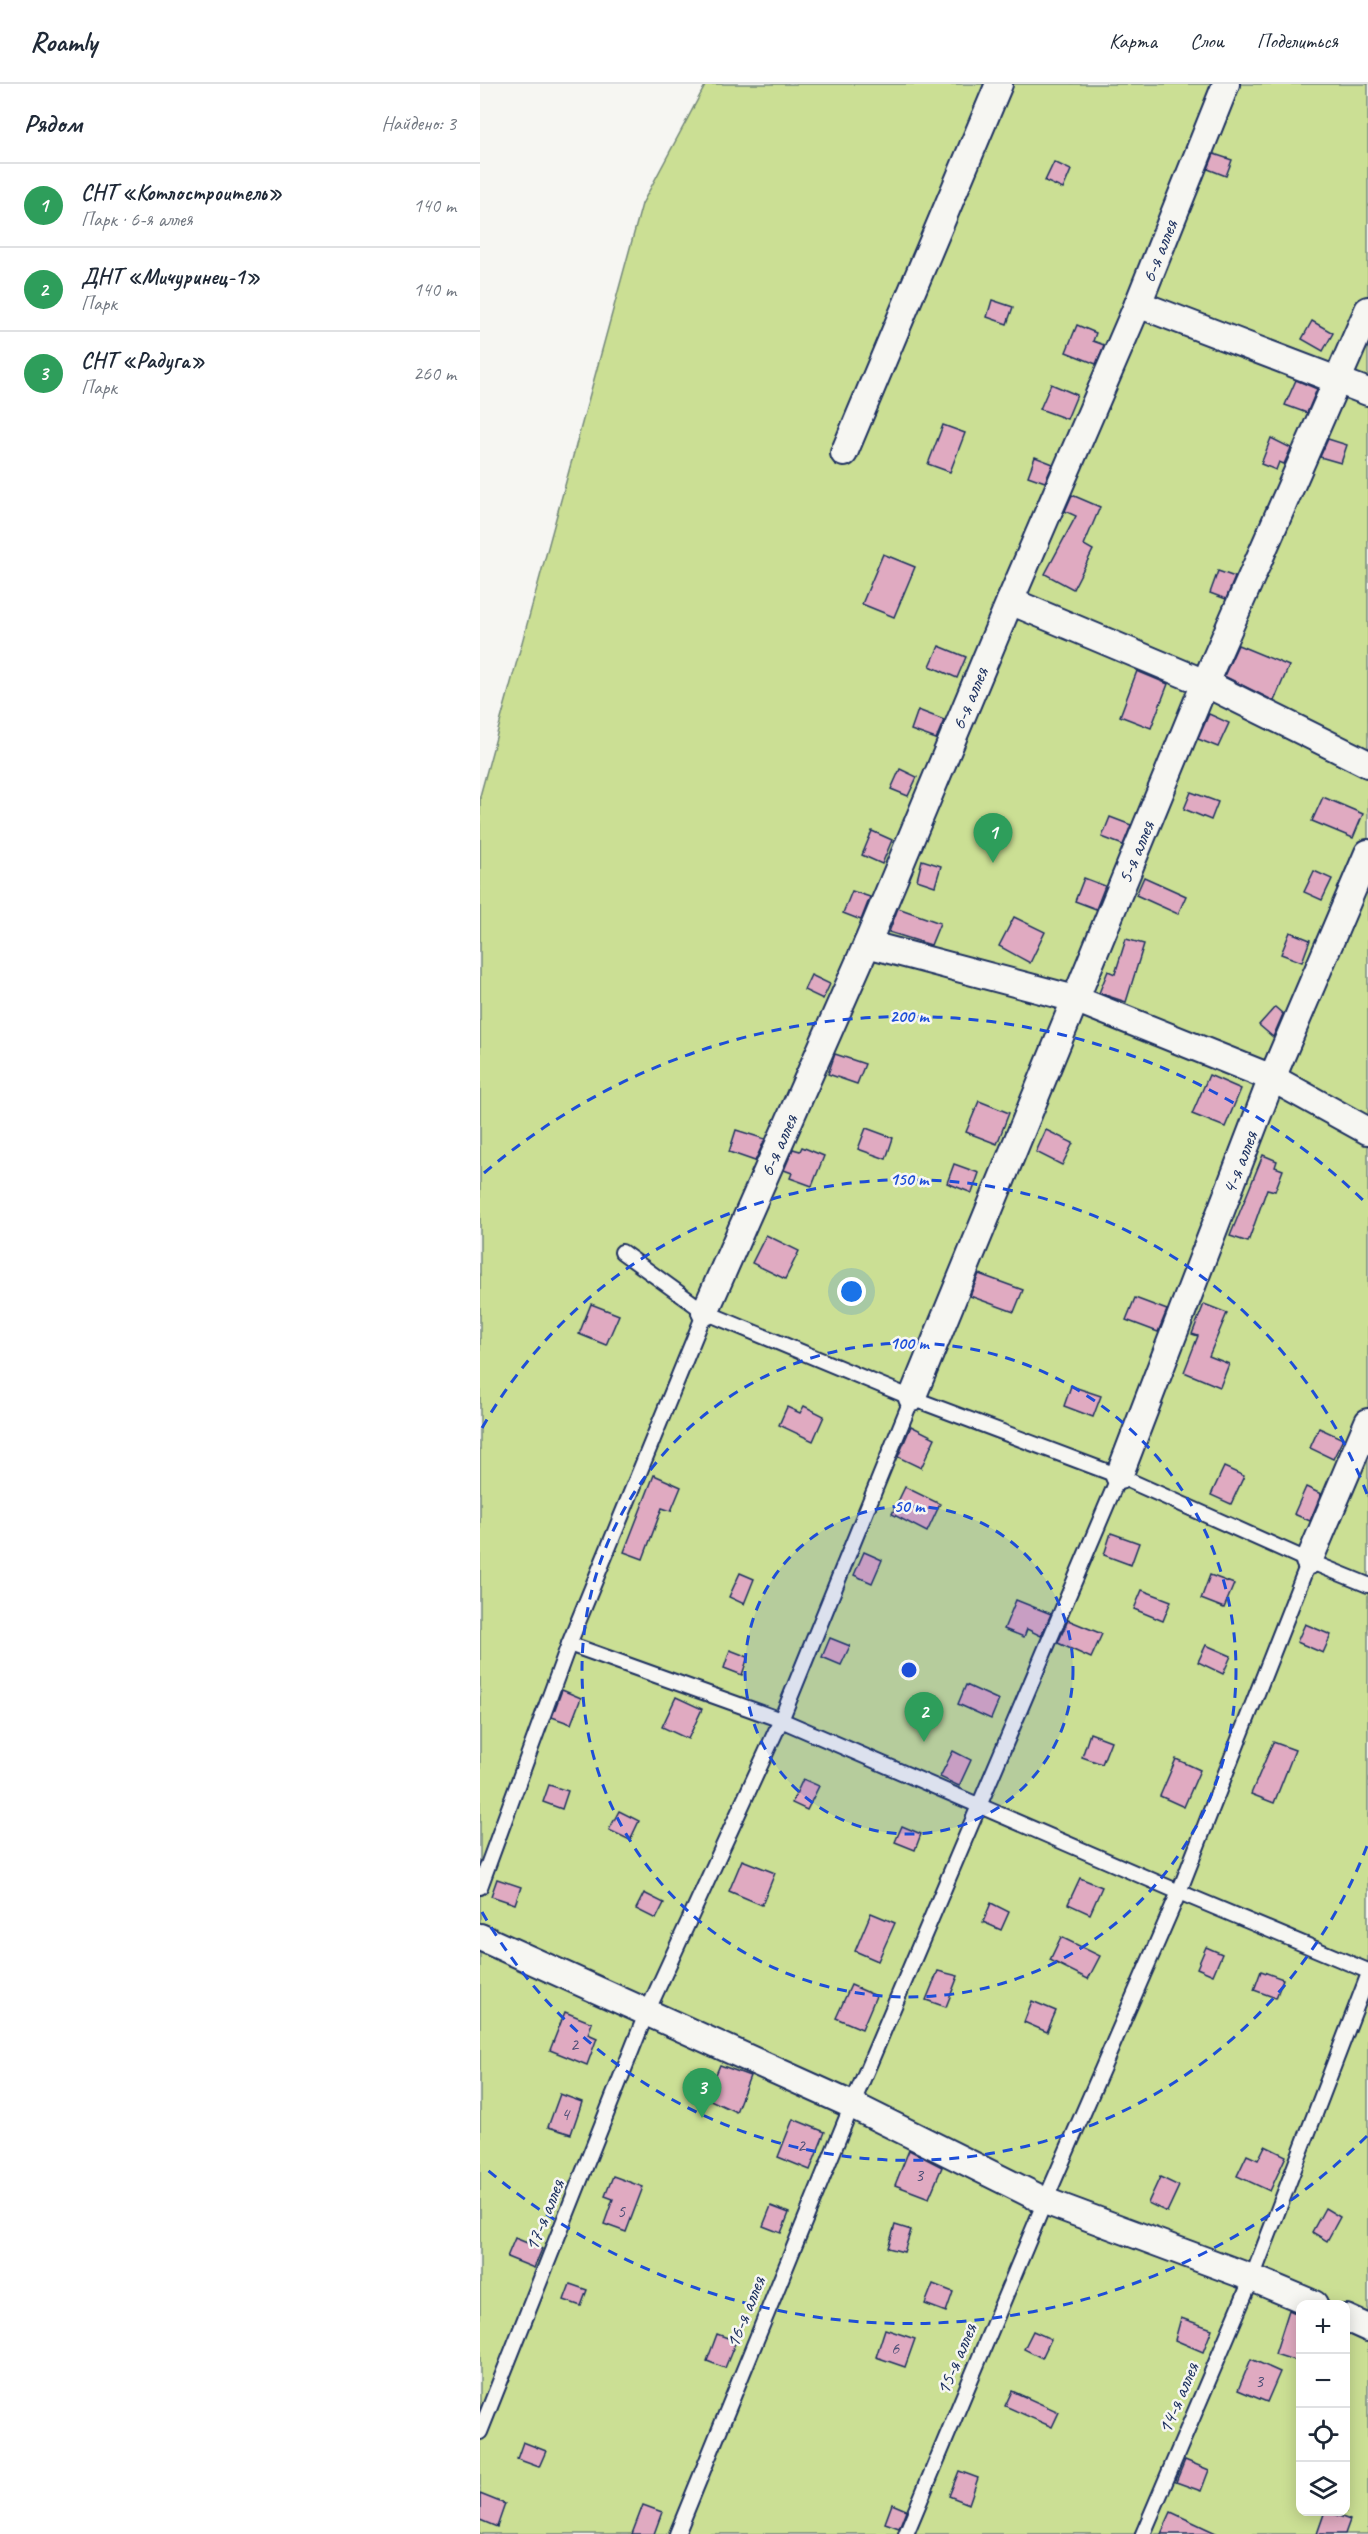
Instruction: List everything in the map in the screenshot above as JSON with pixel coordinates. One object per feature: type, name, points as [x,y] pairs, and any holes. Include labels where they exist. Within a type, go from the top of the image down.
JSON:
[{"type":"street","points":[[844,453],[999,84]]},
{"type":"street","name":"6-я аллея","points":[[705,1312],[867,944],[1010,601],[1138,304],[1226,84]]},
{"type":"street","points":[[1138,304],[1368,392]]},
{"type":"street","name":"5-я аллея","points":[[912,1398],[1205,683],[1368,310]]},
{"type":"street","points":[[1010,601],[1205,683],[1368,764]]},
{"type":"street","name":"4-я аллея","points":[[1119,1476],[1272,1078],[1368,853]]},
{"type":"street","points":[[867,944],[1075,999],[1272,1078],[1368,1131]]},
{"type":"street","points":[[1309,1561],[1368,1422]]},
{"type":"street","points":[[480,1937],[646,2014],[852,2105],[1046,2201],[1304,2300]]},
{"type":"street","points":[[1350,2320],[1368,2328]]},
{"type":"lane","points":[[622,1252],[705,1312],[912,1398],[1119,1476],[1368,1585]]},
{"type":"lane","points":[[480,1887],[568,1644],[705,1312]]},
{"type":"lane","name":"17-я аллея","points":[[480,2432],[646,2014],[782,1720],[912,1398]]},
{"type":"lane","name":"16-я аллея","points":[[677,2534],[852,2105],[1119,1476]]},
{"type":"lane","name":"15-я аллея","points":[[906,2534],[1179,1892],[1309,1561]]},
{"type":"lane","points":[[568,1644],[782,1720],[1368,1971]]},
{"type":"lane","name":"14-я аллея","points":[[1143,2534],[1252,2278],[1368,1976]]},
{"type":"green space","points":[[706,84],[1368,84],[1368,2534],[480,2534],[480,796],[642,204]]},
{"type":"building","points":[[1214,154],[1232,160],[1226,176],[1208,169]]},
{"type":"building","points":[[1054,162],[1071,170],[1063,189],[1045,181]]},
{"type":"building","points":[[992,300],[1013,307],[1007,324],[987,317]]},
{"type":"building","points":[[1312,321],[1333,333],[1323,351],[1302,339]]},
{"type":"building","points":[[1077,325],[1096,333],[1093,341],[1104,345],[1096,364],[1066,352]]},
{"type":"building","points":[[1296,380],[1317,389],[1307,413],[1285,405]]},
{"type":"building","points":[[1051,384],[1077,395],[1067,419],[1040,409]]},
{"type":"building","points":[[943,425],[965,433],[950,472],[928,464]]},
{"type":"building","points":[[1271,438],[1291,448],[1284,464],[1279,462],[1276,470],[1261,464]]},
{"type":"building","points":[[1328,439],[1347,445],[1341,463],[1320,457]]},
{"type":"building","points":[[1035,457],[1053,464],[1045,482],[1028,476]]},
{"type":"building","points":[[1072,495],[1100,507],[1084,545],[1093,550],[1073,589],[1045,574],[1076,516],[1065,511]]},
{"type":"building","points":[[883,554],[915,567],[894,617],[862,604]]},
{"type":"building","points":[[1218,571],[1235,577],[1226,599],[1210,593]]},
{"type":"building","points":[[1238,645],[1289,666],[1274,701],[1224,676]]},
{"type":"building","points":[[939,646],[966,657],[957,678],[930,666]]},
{"type":"building","points":[[1137,671],[1168,684],[1151,728],[1120,716]]},
{"type":"building","points":[[918,710],[944,720],[936,739],[911,730]]},
{"type":"building","points":[[1209,714],[1229,723],[1218,747],[1198,739]]},
{"type":"building","points":[[900,769],[917,777],[908,796],[891,789]]},
{"type":"building","points":[[1191,792],[1218,802],[1211,820],[1184,809]]},
{"type":"building","points":[[1323,797],[1363,814],[1353,838],[1312,821]]},
{"type":"building","points":[[1110,817],[1131,825],[1123,845],[1102,837]]},
{"type":"building","points":[[872,831],[892,840],[882,864],[862,855]]},
{"type":"building","points":[[922,860],[941,866],[935,886],[917,880]]},
{"type":"building","points":[[1314,871],[1332,879],[1322,900],[1304,892]]},
{"type":"building","points":[[1144,877],[1186,896],[1178,914],[1136,895]]},
{"type":"building","points":[[1084,878],[1105,886],[1096,909],[1075,901]]},
{"type":"building","points":[[852,891],[870,897],[861,920],[843,913]]},
{"type":"building","points":[[898,908],[940,923],[931,945],[889,932]]},
{"type":"building","points":[[1014,917],[1045,932],[1030,963],[999,946]]},
{"type":"building","points":[[1290,932],[1310,940],[1302,962],[1281,954]]},
{"type":"building","points":[[1126,939],[1144,944],[1126,1002],[1099,993],[1108,971],[1115,974]]},
{"type":"building","points":[[811,975],[830,984],[823,999],[804,990]]},
{"type":"building","points":[[1275,1007],[1283,1014],[1273,1037],[1259,1025]]},
{"type":"building","points":[[835,1054],[865,1064],[857,1084],[828,1074]]},
{"type":"building","points":[[1209,1075],[1241,1089],[1225,1127],[1192,1114]]},
{"type":"building","points":[[979,1101],[1009,1113],[997,1144],[966,1132]]},
{"type":"building","points":[[866,1128],[893,1138],[886,1159],[858,1149]]},
{"type":"building","points":[[736,1130],[765,1139],[755,1161],[729,1152]]},
{"type":"building","points":[[1046,1130],[1073,1143],[1062,1165],[1036,1152]]},
{"type":"building","points":[[802,1147],[824,1156],[812,1186],[790,1178],[792,1173],[784,1170],[793,1149],[800,1151]]},
{"type":"building","points":[[1263,1155],[1277,1161],[1275,1167],[1283,1170],[1275,1191],[1267,1189],[1248,1242],[1230,1236]]},
{"type":"building","points":[[954,1164],[979,1173],[972,1193],[947,1183]]},
{"type":"building","points":[[766,1235],[799,1251],[785,1279],[752,1263]]},
{"type":"building","points":[[979,1274],[1023,1290],[1014,1312],[970,1296]]},
{"type":"building","points":[[1135,1298],[1167,1310],[1158,1332],[1126,1320]]},
{"type":"building","points":[[591,1304],[619,1315],[606,1345],[579,1334]]},
{"type":"building","points":[[1204,1304],[1227,1313],[1209,1356],[1229,1364],[1220,1387],[1184,1372],[1198,1336],[1192,1334]]},
{"type":"building","points":[[1071,1386],[1101,1396],[1093,1417],[1064,1406]]},
{"type":"building","points":[[804,1406],[824,1416],[813,1441],[779,1425],[787,1407],[800,1413]]},
{"type":"building","points":[[911,1426],[935,1438],[921,1468],[898,1457]]},
{"type":"building","points":[[1319,1428],[1343,1439],[1333,1459],[1310,1448]]},
{"type":"building","points":[[1224,1467],[1244,1476],[1231,1504],[1211,1495]]},
{"type":"building","points":[[654,1475],[681,1487],[671,1511],[662,1508],[643,1559],[624,1552]]},
{"type":"building","points":[[905,1487],[940,1504],[927,1532],[892,1514]]},
{"type":"building","points":[[1306,1487],[1321,1494],[1310,1521],[1294,1514]]},
{"type":"building","points":[[1111,1533],[1139,1543],[1131,1565],[1104,1555]]},
{"type":"building","points":[[864,1552],[882,1560],[872,1583],[854,1575]]},
{"type":"building","points":[[740,1573],[754,1579],[744,1604],[729,1597]]},
{"type":"building","points":[[1210,1575],[1234,1584],[1224,1608],[1201,1599]]},
{"type":"building","points":[[1142,1590],[1171,1601],[1163,1621],[1134,1609]]},
{"type":"building","points":[[1016,1600],[1051,1614],[1041,1636],[1027,1629],[1024,1637],[1004,1629]]},
{"type":"building","points":[[1068,1620],[1102,1634],[1091,1658],[1058,1643]]},
{"type":"building","points":[[1305,1624],[1331,1635],[1323,1653],[1297,1642]]},
{"type":"building","points":[[830,1638],[850,1646],[841,1665],[822,1657]]},
{"type":"building","points":[[1206,1645],[1231,1656],[1223,1674],[1198,1662]]},
{"type":"building","points":[[730,1650],[748,1657],[742,1675],[724,1668]]},
{"type":"building","points":[[966,1685],[999,1700],[991,1719],[958,1704]]},
{"type":"building","points":[[562,1690],[581,1698],[571,1724],[552,1717]]},
{"type":"building","points":[[676,1697],[702,1709],[688,1739],[662,1727]]},
{"type":"building","points":[[1090,1733],[1111,1741],[1102,1764],[1082,1757]]},
{"type":"building","points":[[1273,1742],[1295,1750],[1274,1803],[1251,1794]]},
{"type":"building","points":[[953,1751],[971,1760],[959,1786],[940,1777]]},
{"type":"building","points":[[1176,1759],[1200,1770],[1184,1807],[1160,1796]]},
{"type":"building","points":[[803,1779],[819,1786],[807,1810],[792,1803]]},
{"type":"building","points":[[549,1785],[568,1791],[562,1809],[543,1802]]},
{"type":"building","points":[[619,1811],[639,1821],[630,1840],[609,1830]]},
{"type":"building","points":[[902,1826],[921,1834],[915,1850],[895,1842]]},
{"type":"building","points":[[742,1860],[775,1873],[762,1905],[729,1891]]},
{"type":"building","points":[[1080,1878],[1102,1887],[1090,1914],[1068,1904]]},
{"type":"building","points":[[497,1879],[521,1887],[515,1904],[491,1896]]},
{"type":"building","points":[[644,1893],[664,1903],[656,1919],[636,1909]]},
{"type":"building","points":[[991,1903],[1009,1912],[1001,1930],[983,1922]]},
{"type":"building","points":[[871,1913],[895,1923],[878,1961],[855,1951]]},
{"type":"building","points":[[1061,1937],[1100,1956],[1088,1979],[1050,1960]]},
{"type":"building","points":[[1206,1947],[1222,1954],[1213,1975],[1197,1968]]},
{"type":"building","points":[[938,1971],[958,1976],[946,2007],[926,2000]]},
{"type":"building","points":[[1261,1971],[1283,1979],[1276,1998],[1254,1990]]},
{"type":"building","points":[[851,1985],[876,1996],[862,2029],[836,2018]]},
{"type":"building","points":[[1032,2001],[1056,2011],[1047,2032],[1024,2022]]},
{"type":"building","points":[[565,2012],[592,2023],[588,2034],[597,2038],[587,2065],[550,2050]]},
{"type":"building","points":[[720,2065],[750,2076],[736,2112],[706,2098]]},
{"type":"building","points":[[560,2094],[582,2102],[571,2134],[548,2127]]},
{"type":"building","points":[[793,2119],[825,2132],[810,2170],[778,2157]]},
{"type":"building","points":[[1265,2146],[1286,2156],[1270,2191],[1237,2176],[1247,2155],[1258,2160]]},
{"type":"building","points":[[909,2150],[942,2167],[929,2198],[895,2185]]},
{"type":"building","points":[[613,2176],[643,2187],[626,2232],[604,2224],[613,2199],[605,2196]]},
{"type":"building","points":[[1160,2177],[1179,2186],[1167,2212],[1148,2203]]},
{"type":"building","points":[[771,2206],[789,2213],[781,2233],[763,2226]]},
{"type":"building","points":[[1325,2208],[1340,2217],[1327,2241],[1312,2232]]},
{"type":"building","points":[[895,2225],[911,2230],[904,2252],[888,2248]]},
{"type":"building","points":[[515,2238],[542,2249],[534,2268],[507,2257]]},
{"type":"building","points":[[570,2284],[587,2290],[581,2306],[564,2300]]},
{"type":"building","points":[[933,2284],[953,2292],[946,2312],[925,2304]]},
{"type":"building","points":[[1289,2310],[1296,2313],[1296,2361],[1275,2354]]},
{"type":"building","points":[[1181,2318],[1212,2329],[1203,2352],[1175,2340]]},
{"type":"building","points":[[885,2329],[915,2339],[905,2367],[876,2357]]},
{"type":"building","points":[[1033,2331],[1051,2339],[1042,2358],[1024,2349]]},
{"type":"building","points":[[717,2334],[736,2341],[725,2368],[707,2361]]},
{"type":"building","points":[[1251,2359],[1280,2372],[1267,2402],[1238,2390]]},
{"type":"building","points":[[1012,2391],[1059,2412],[1052,2427],[1005,2406]]},
{"type":"building","points":[[523,2442],[546,2451],[539,2467],[517,2459]]},
{"type":"building","points":[[1185,2460],[1209,2470],[1201,2491],[1176,2482]]},
{"type":"building","points":[[959,2471],[978,2478],[969,2504],[949,2496]]},
{"type":"building","points":[[480,2494],[505,2504],[497,2527],[480,2520]]},
{"type":"building","points":[[892,2504],[906,2510],[899,2528],[885,2523]]},
{"type":"building","points":[[643,2505],[662,2512],[654,2534],[632,2534]]},
{"type":"building","points":[[1171,2512],[1218,2534],[1161,2534]]},
{"type":"building","points":[[1323,2516],[1339,2516],[1350,2520],[1345,2534],[1317,2534]]},
{"type":"place","name":"СНТ «Котлостроитель»","points":[[993,863]]},
{"type":"place","name":"ДНТ «Мичуринец-1»","points":[[924,1742]]},
{"type":"place","name":"СНТ «Радуга»","points":[[702,2118]]}]
